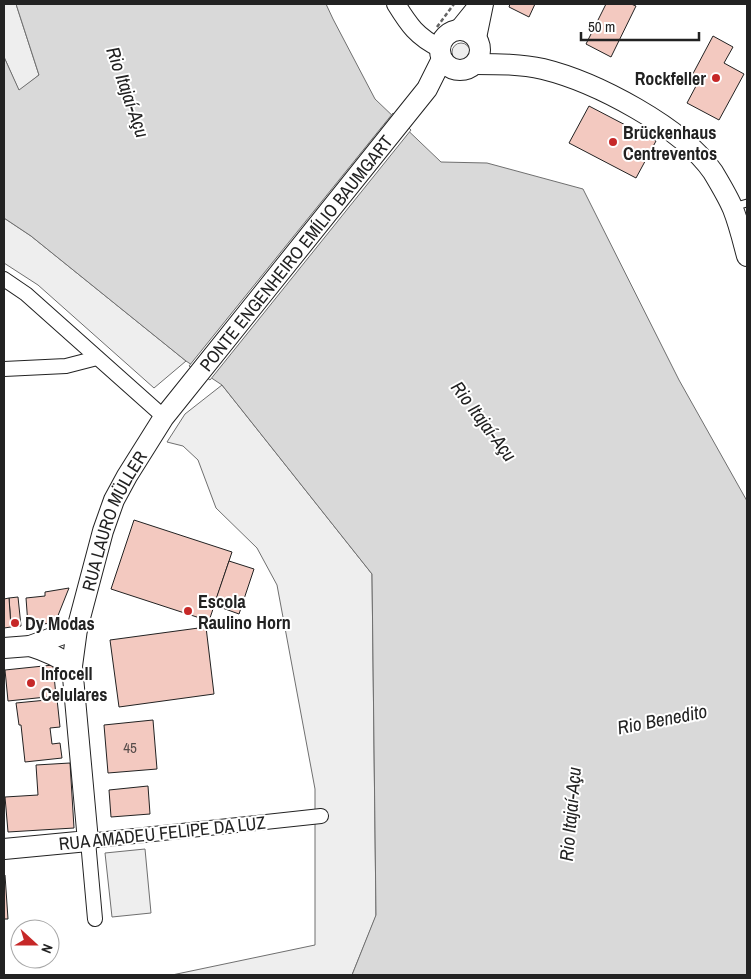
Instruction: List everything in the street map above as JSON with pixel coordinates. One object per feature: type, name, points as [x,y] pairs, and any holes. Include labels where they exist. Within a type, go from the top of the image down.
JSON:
[{"type":"main road","points":[[473,55],[471,33],[465,30],[451,32],[442,42],[441,54],[446,65],[453,69],[473,55],[492,55],[516,64],[557,73],[586,84],[620,100],[662,124],[704,160],[740,205],[747,256]]},
{"type":"main road","name":"PONTE ENGENHEIRO EMÍLIO BAUMGART","points":[[423,95],[441,54]]},
{"type":"main road","name":"PONTE ENGENHEIRO EMÍLIO BAUMGART","points":[[164,417],[423,95],[473,55]]},
{"type":"main road","name":"RUA LAURO MÜLLER","points":[[88,841],[72,666],[77,629],[103,531],[114,500],[126,476],[164,417]]},
{"type":"main road","points":[[4,648],[30,646],[77,629]]},
{"type":"main road","points":[[30,646],[45,650],[72,666]]},
{"type":"main road","name":"RUA AMADEU FELIPE DA LUZ","points":[[4,849],[88,841]]},
{"type":"street","points":[[396,4],[405,19],[418,34],[441,54]]},
{"type":"street","points":[[458,30],[479,4]]},
{"type":"street","points":[[473,55],[484,4]]},
{"type":"street","points":[[4,279],[26,294],[164,417]]},
{"type":"street","points":[[4,369],[66,366],[97,358]]},
{"type":"street","name":"RUA AMADEU FELIPE DA LUZ","points":[[88,841],[321,816]]},
{"type":"street","points":[[88,841],[95,919]]},
{"type":"path","points":[[437,28],[454,4]]},
{"type":"shaded area","points":[[4,4],[16,4],[39,75],[19,91],[4,57]]},
{"type":"shaded area","points":[[461,43],[467,46],[470,52],[467,58],[461,61],[455,58],[452,52],[455,46]]},
{"type":"shaded area","points":[[4,218],[31,236],[186,361],[154,388],[38,285],[4,263]]},
{"type":"shaded area","points":[[222,385],[372,574],[376,916],[352,975],[172,975],[315,945],[315,789],[277,585],[257,548],[216,508],[198,460],[183,446],[167,442],[185,414]]},
{"type":"shaded area","points":[[145,849],[151,913],[112,917],[105,853]]},
{"type":"water","points":[[16,4],[326,4],[375,99],[441,162],[487,163],[583,189],[679,380],[747,501],[747,975],[352,975],[376,915],[372,574],[222,385],[186,361],[31,236],[4,218],[4,57],[19,90],[39,75]]},
{"type":"pier","points":[[393,113],[411,130],[210,380],[189,366]]},
{"type":"building","points":[[510,4],[535,4],[529,17],[509,7]]},
{"type":"building","points":[[606,4],[631,4],[636,6],[611,57],[586,44]]},
{"type":"building","name":"Rockfeller","points":[[713,36],[733,47],[724,63],[744,74],[719,120],[687,103],[696,86],[688,83]]},
{"type":"building","name":"Brückenhaus Centreventos","points":[[589,106],[656,141],[636,178],[569,143]]},
{"type":"building","points":[[134,520],[232,552],[209,621],[111,589]]},
{"type":"building","points":[[229,561],[254,569],[239,614],[214,605]]},
{"type":"building","points":[[69,588],[55,623],[28,625],[26,598],[45,596],[45,592]]},
{"type":"building","points":[[18,597],[21,626],[11,627],[9,598]]},
{"type":"building","points":[[9,598],[11,627],[4,628],[4,599]]},
{"type":"building","points":[[206,627],[214,694],[119,707],[110,640]]},
{"type":"building","name":"Infocell Celulares","points":[[53,665],[56,696],[8,701],[5,670]]},
{"type":"building","points":[[57,699],[60,727],[50,728],[52,744],[60,743],[62,758],[25,762],[21,725],[19,725],[16,703]]},
{"type":"building","points":[[153,720],[157,769],[108,773],[104,725]]},
{"type":"building","points":[[70,763],[74,828],[8,832],[5,797],[38,795],[36,765]]},
{"type":"building","points":[[148,786],[150,814],[111,817],[109,790]]},
{"type":"building","points":[[5,875],[8,919],[4,919]]},
{"type":"place","name":"Rockfeller","points":[[716,78]]},
{"type":"place","name":"Brückenhaus Centreventos","points":[[613,142]]},
{"type":"place","name":"Escola Raulino Horn","points":[[188,611]]},
{"type":"place","name":"Dy Modas","points":[[15,623]]},
{"type":"place","name":"Infocell Celulares","points":[[31,683]]},
{"type":"water label","name":"Rio Itajaí-Açu","points":[[128,92]]},
{"type":"water label","name":"Rio Itajaí-Açu","points":[[484,421]]},
{"type":"water label","name":"Rio Benedito","points":[[662,719]]},
{"type":"water label","name":"Rio Itajaí-Açu","points":[[570,814]]}]
